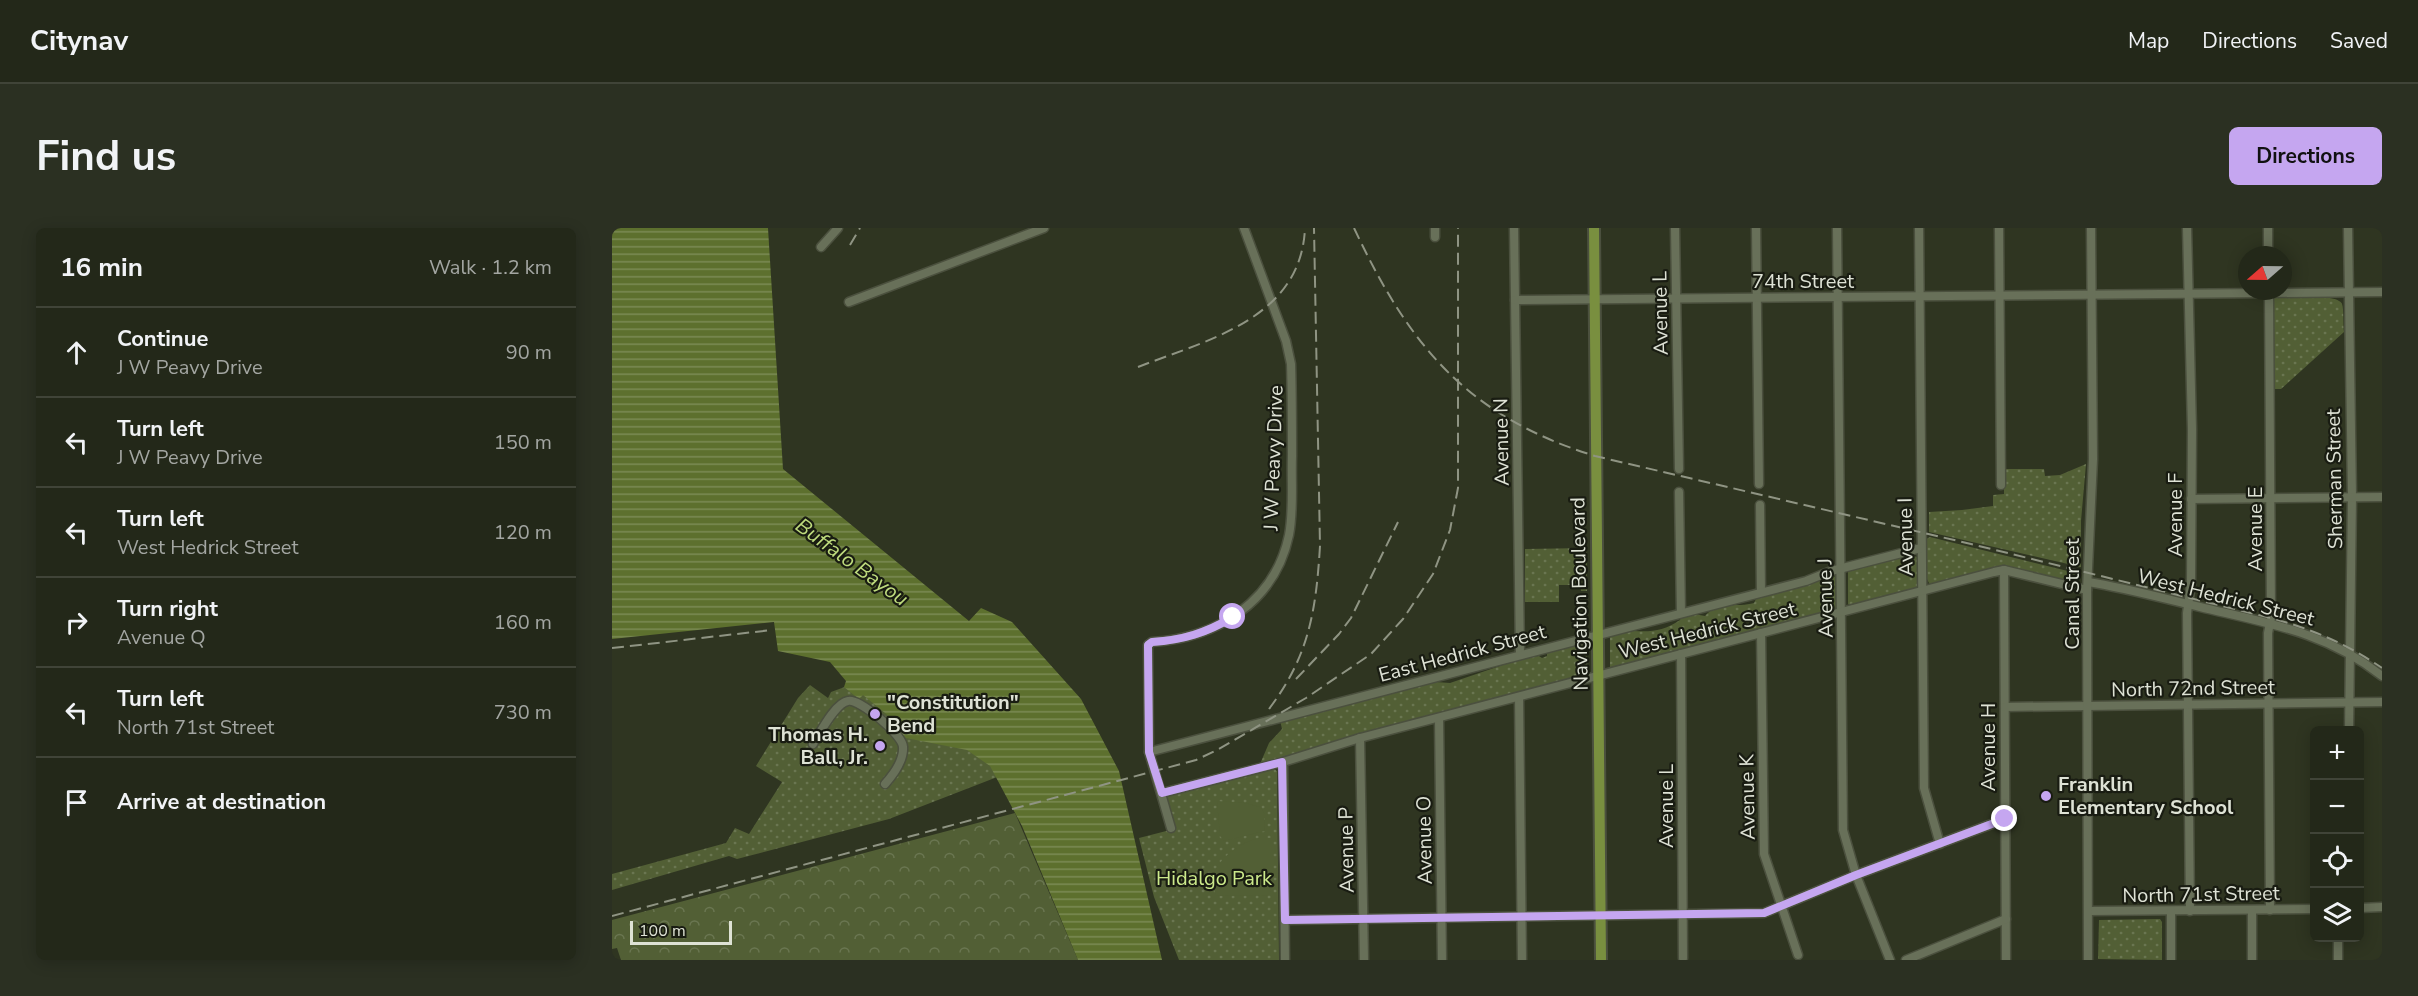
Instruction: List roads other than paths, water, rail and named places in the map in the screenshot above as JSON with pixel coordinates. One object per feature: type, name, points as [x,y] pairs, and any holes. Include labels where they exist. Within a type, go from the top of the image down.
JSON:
[{"type":"main road","name":"Navigation Boulevard","points":[[1594,228],[1601,960]]},
{"type":"street","points":[[821,247],[838,228]]},
{"type":"street","points":[[849,302],[1044,228]]},
{"type":"street","name":"J W Peavy Drive","points":[[1171,828],[1149,752],[1148,645],[1152,642],[1180,640],[1197,635],[1240,612],[1264,589],[1283,555],[1289,534],[1292,508],[1291,364],[1286,341],[1245,228]]},
{"type":"street","name":"Avenue N","points":[[1515,228],[1520,655]]},
{"type":"street","name":"Avenue L","points":[[1676,228],[1679,469]]},
{"type":"street","points":[[1756,228],[1759,484]]},
{"type":"street","name":"Avenue J","points":[[1837,228],[1843,830],[1856,875],[1890,960]]},
{"type":"street","name":"Avenue I","points":[[1919,228],[1924,788],[1940,844]]},
{"type":"street","points":[[1999,228],[2001,485]]},
{"type":"street","name":"Canal Street","points":[[2088,960],[2088,586],[2093,459],[2091,228]]},
{"type":"street","name":"Avenue F","points":[[2187,228],[2191,499],[2191,584],[2188,604],[2190,911]]},
{"type":"street","points":[[2268,228],[2268,246]]},
{"type":"street","name":"Sherman Street","points":[[2348,228],[2352,497],[2349,726]]},
{"type":"street","name":"74th Street","points":[[2292,293],[2382,292]]},
{"type":"street","name":"74th Street","points":[[1515,300],[2238,293]]},
{"type":"street","name":"Avenue E","points":[[2269,300],[2272,497],[2268,633],[2270,910]]},
{"type":"street","points":[[1679,492],[1682,613]]},
{"type":"street","points":[[2191,499],[2382,496]]},
{"type":"street","points":[[1760,505],[1761,592]]},
{"type":"street","name":"East Hedrick Street","points":[[1149,752],[1806,581],[1842,568],[1921,548]]},
{"type":"street","name":"West Hedrick Street","points":[[1162,793],[1282,762],[1360,738],[1841,613],[1950,582],[2004,570],[2088,586],[2123,588],[2301,631],[2351,653],[2382,676]]},
{"type":"street","name":"Avenue H","points":[[2004,570],[2006,960]]},
{"type":"street","name":"Avenue K","points":[[1761,633],[1764,854],[1798,955]]},
{"type":"street","name":"Avenue L","points":[[1681,654],[1683,958]]},
{"type":"street","points":[[1519,697],[1522,960]]},
{"type":"street","points":[[813,744],[840,705],[848,701],[859,702],[900,736],[903,746],[900,760],[892,777],[885,784]]},
{"type":"street","name":"North 72nd Street","points":[[2005,707],[2382,702]]},
{"type":"street","name":"Avenue O","points":[[1439,719],[1442,960]]},
{"type":"street","name":"Avenue P","points":[[1360,738],[1364,960]]},
{"type":"street","points":[[1282,762],[1285,960]]},
{"type":"street","points":[[1285,920],[1764,913],[1856,875],[2005,819]]},
{"type":"street","points":[[2364,908],[2382,907]]},
{"type":"street","name":"North 71st Street","points":[[2089,911],[2310,909]]},
{"type":"street","points":[[2252,910],[2252,960]]},
{"type":"street","points":[[2171,911],[2171,960]]},
{"type":"street","points":[[1906,960],[2006,919]]},
{"type":"street","points":[[2338,942],[2338,960]]},
{"type":"water","name":"Buffalo Bayou","points":[[612,228],[768,228],[783,469],[969,621],[981,608],[1012,622],[1081,699],[1119,771],[1162,960],[1078,960],[1022,826],[990,766],[967,750],[906,738],[893,727],[896,722],[863,695],[859,699],[844,687],[846,681],[830,662],[778,651],[774,622],[612,639]]},
{"type":"railway","points":[[850,245],[860,228]]},
{"type":"railway","points":[[1138,367],[1220,335],[1246,322],[1269,305],[1287,284],[1300,259],[1305,228]]},
{"type":"railway","points":[[1269,709],[1283,689],[1302,651],[1313,612],[1316,591],[1320,546],[1314,228]]},
{"type":"railway","points":[[1354,228],[1397,308],[1421,342],[1448,372],[1477,398],[1511,420],[1550,440],[1595,456],[1971,544],[2271,618],[2329,638],[2382,668]]},
{"type":"railway","points":[[612,916],[1196,760],[1306,698],[1371,654],[1403,619],[1433,574],[1450,530],[1458,488],[1458,228]]},
{"type":"railway","points":[[1296,679],[1339,634],[1351,618],[1398,522]]},
{"type":"railway","points":[[612,648],[772,630]]},
{"type":"place","name":"\"Constitution\" Bend","points":[[875,714]]},
{"type":"place","name":"Thomas H. Ball, Jr.","points":[[880,746]]},
{"type":"place","name":"Franklin Elementary School","points":[[2046,796]]},
{"type":"park label","name":"Hidalgo Park","points":[[1214,878]]}]
